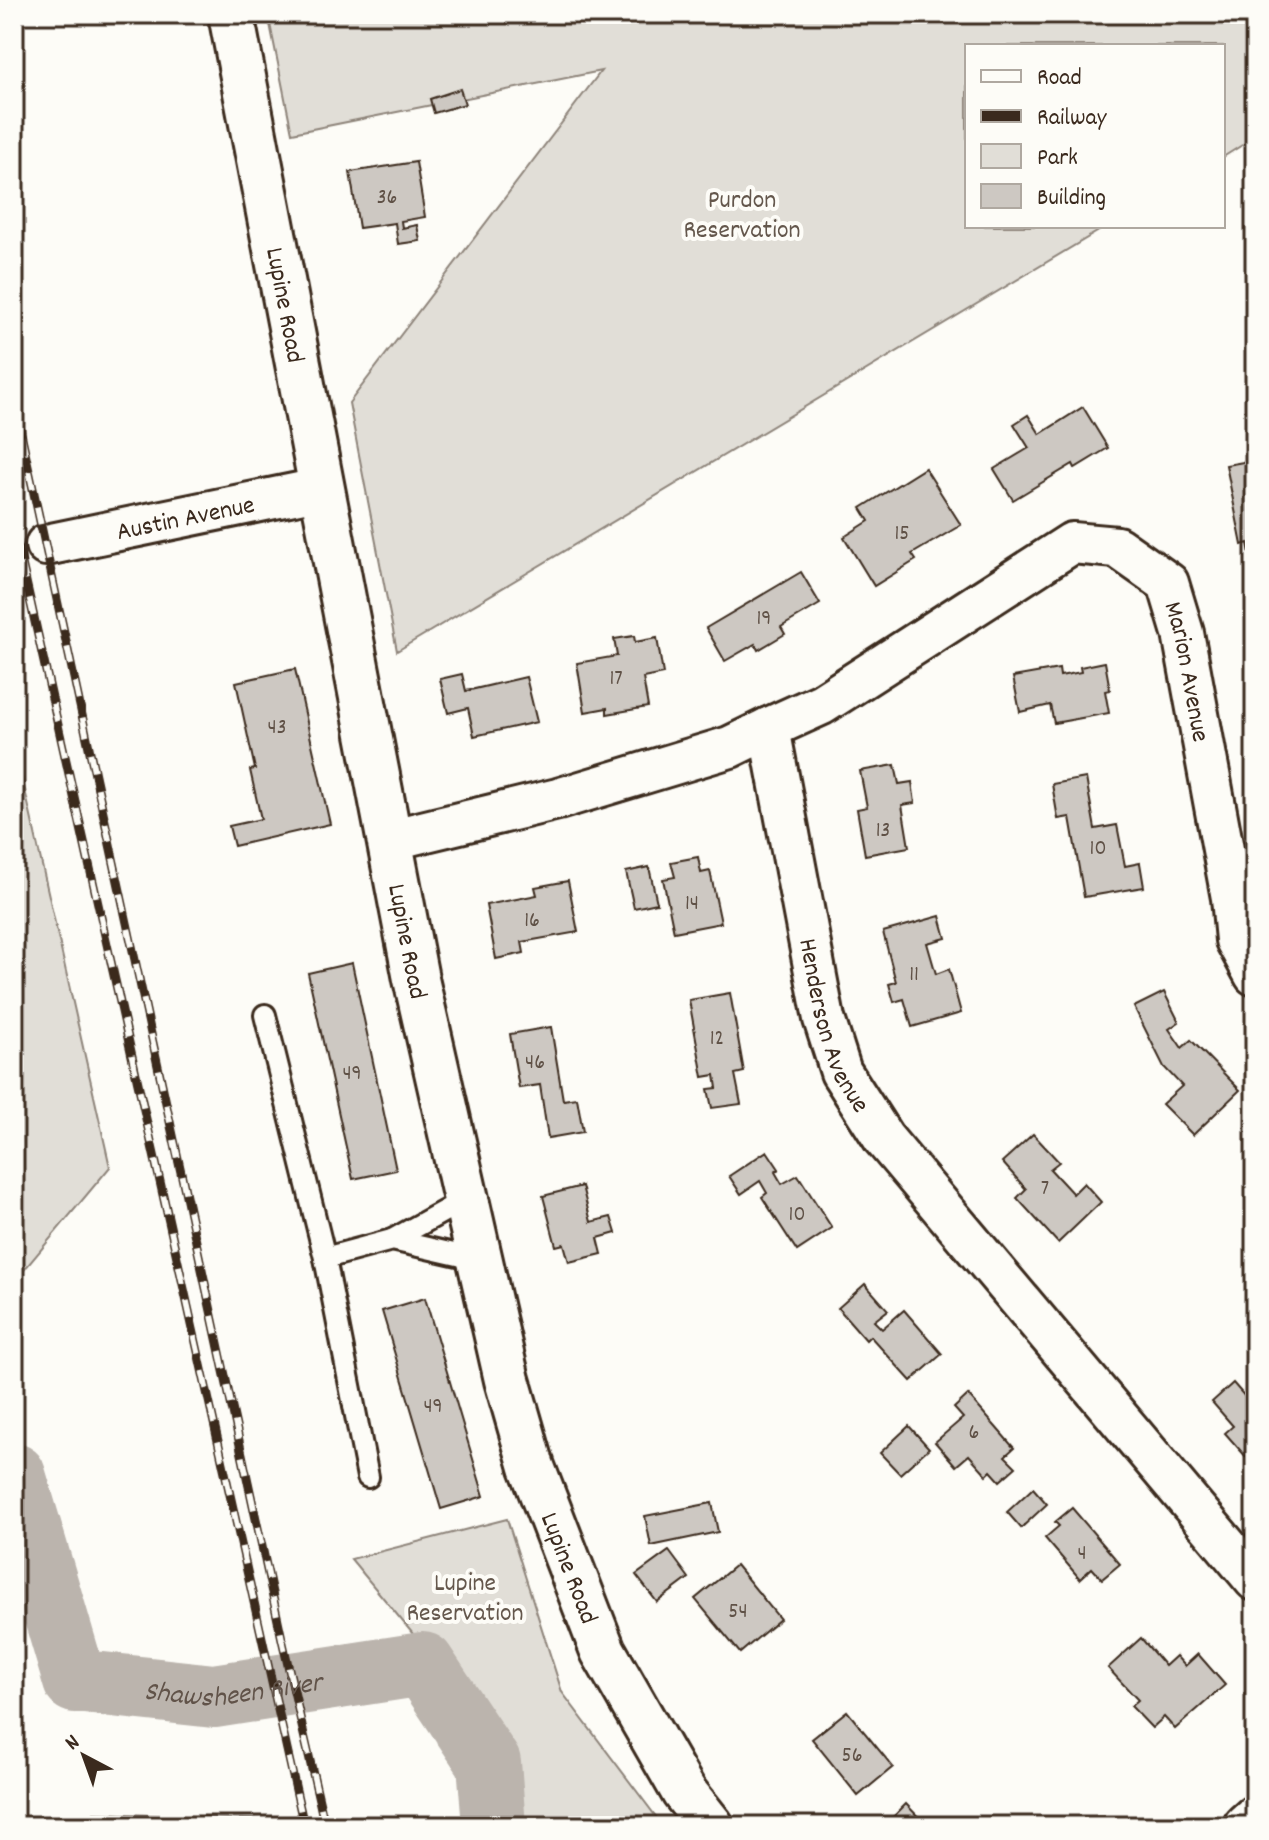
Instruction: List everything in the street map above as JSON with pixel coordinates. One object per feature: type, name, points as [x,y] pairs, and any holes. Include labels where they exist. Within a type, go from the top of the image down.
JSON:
[{"type":"street","name":"Lupine Road","points":[[231,14],[416,979],[507,1380],[532,1467],[603,1651],[684,1792],[711,1826]]},
{"type":"street","name":"Austin Avenue","points":[[46,545],[323,488]]},
{"type":"street","name":"Marion Avenue","points":[[769,728],[822,704],[1072,543],[1117,547],[1168,583],[1183,633],[1232,898],[1236,940],[1255,975]]},
{"type":"street","points":[[389,840],[572,794],[730,747],[769,728]]},
{"type":"street","name":"Henderson Avenue","points":[[769,728],[824,1019],[841,1072],[884,1139],[1255,1580]]},
{"type":"street","points":[[1246,1826],[1255,1818]]},
{"type":"lane","points":[[265,1015],[325,1258],[368,1477]]},
{"type":"lane","points":[[325,1258],[392,1240],[466,1199]]},
{"type":"lane","points":[[392,1240],[480,1260]]},
{"type":"green space","name":"Purdon Reservation","points":[[268,14],[1255,14],[1255,137],[1225,156],[1225,44],[965,44],[965,228],[1104,228],[397,651],[349,403],[601,71],[292,133]]},
{"type":"green space","points":[[14,741],[110,1167],[14,1282]]},
{"type":"green space","name":"Lupine Reservation","points":[[507,1519],[562,1692],[663,1826],[519,1826],[504,1744],[351,1559]]},
{"type":"green space","points":[[94,1813],[262,1819],[263,1826],[94,1826]]},
{"type":"building","points":[[460,89],[465,104],[434,113],[430,99]]},
{"type":"building","points":[[416,162],[425,217],[401,221],[402,228],[417,225],[420,241],[398,244],[395,223],[359,228],[350,172]]},
{"type":"building","points":[[1083,407],[1108,448],[1075,468],[1073,464],[1013,500],[994,469],[1029,448],[1014,424],[1028,415],[1040,434]]},
{"type":"building","points":[[1255,460],[1255,581],[1248,543],[1242,545],[1226,465]]},
{"type":"building","points":[[925,468],[961,525],[912,554],[916,560],[874,586],[844,537],[869,521],[861,508]]},
{"type":"building","points":[[801,572],[820,604],[781,627],[785,634],[758,650],[755,644],[725,661],[706,628]]},
{"type":"building","points":[[634,636],[635,642],[657,638],[663,674],[643,678],[648,707],[607,714],[607,708],[585,712],[577,663],[617,656],[614,639]]},
{"type":"building","points":[[1105,662],[1110,690],[1105,691],[1109,713],[1054,723],[1050,705],[1020,712],[1013,677],[1059,669],[1060,676],[1081,672],[1080,667]]},
{"type":"building","points":[[295,669],[330,824],[234,846],[229,826],[261,819],[250,770],[255,769],[236,682]]},
{"type":"building","points":[[462,674],[466,691],[526,677],[537,722],[474,736],[468,708],[448,713],[440,679]]},
{"type":"building","points":[[895,765],[899,784],[912,782],[915,803],[902,805],[909,847],[865,855],[857,809],[867,807],[860,771]]},
{"type":"building","points":[[1086,778],[1095,829],[1117,825],[1125,866],[1140,863],[1144,887],[1084,897],[1070,817],[1058,819],[1052,784]]},
{"type":"building","points":[[698,857],[701,873],[710,871],[721,923],[674,932],[663,879],[675,877],[671,862]]},
{"type":"building","points":[[649,867],[657,903],[634,908],[626,872]]},
{"type":"building","points":[[568,881],[578,932],[522,942],[524,953],[496,959],[486,905],[537,895],[535,887]]},
{"type":"building","points":[[940,916],[946,938],[927,943],[936,974],[949,969],[961,1013],[912,1027],[904,999],[894,1002],[889,984],[896,982],[883,932]]},
{"type":"building","points":[[352,963],[396,1170],[353,1179],[308,973]]},
{"type":"building","points":[[1164,992],[1179,1022],[1169,1029],[1182,1048],[1191,1040],[1240,1090],[1193,1135],[1162,1104],[1182,1086],[1164,1067],[1134,1007]]},
{"type":"building","points":[[730,993],[744,1072],[735,1074],[741,1104],[712,1108],[708,1089],[717,1088],[715,1075],[703,1077],[689,1000]]},
{"type":"building","points":[[551,1027],[563,1100],[577,1098],[583,1132],[548,1138],[540,1085],[519,1088],[510,1034]]},
{"type":"building","points":[[1033,1134],[1059,1162],[1050,1169],[1073,1194],[1084,1183],[1101,1202],[1058,1243],[1017,1198],[1026,1189],[1002,1162]]},
{"type":"building","points":[[767,1151],[779,1169],[775,1172],[782,1184],[798,1175],[832,1228],[797,1251],[762,1197],[767,1193],[760,1181],[741,1194],[729,1176]]},
{"type":"building","points":[[582,1186],[591,1222],[611,1217],[616,1233],[598,1238],[602,1254],[569,1262],[564,1244],[556,1246],[543,1196]]},
{"type":"building","points":[[865,1284],[888,1310],[874,1321],[882,1329],[904,1310],[942,1354],[911,1381],[870,1336],[866,1340],[838,1308]]},
{"type":"building","points":[[425,1298],[484,1496],[441,1509],[382,1311]]},
{"type":"building","points":[[1233,1383],[1255,1408],[1254,1466],[1225,1433],[1233,1426],[1212,1402]]},
{"type":"building","points":[[968,1395],[1014,1448],[1005,1456],[1016,1467],[1000,1481],[991,1471],[987,1475],[969,1455],[956,1466],[935,1442],[963,1418],[954,1408]]},
{"type":"building","points":[[909,1426],[929,1448],[900,1474],[880,1453]]},
{"type":"building","points":[[1033,1488],[1047,1504],[1021,1528],[1007,1512]]},
{"type":"building","points":[[712,1503],[718,1532],[651,1546],[645,1516]]},
{"type":"building","points":[[1072,1508],[1120,1564],[1102,1579],[1092,1568],[1080,1579],[1045,1538],[1059,1526],[1055,1522]]},
{"type":"building","points":[[669,1551],[689,1578],[657,1602],[636,1575]]},
{"type":"building","points":[[736,1565],[780,1619],[740,1653],[695,1599]]},
{"type":"building","points":[[1141,1638],[1165,1666],[1176,1656],[1185,1666],[1198,1654],[1225,1685],[1175,1729],[1164,1717],[1152,1728],[1131,1706],[1138,1700],[1108,1668]]},
{"type":"building","points":[[847,1711],[893,1767],[858,1796],[812,1739]]},
{"type":"building","points":[[906,1804],[927,1826],[890,1826],[887,1823]]},
{"type":"waterway","name":"Shawsheen River","points":[[14,1475],[75,1681],[214,1696],[423,1664],[489,1763],[494,1826]]},
{"type":"railway","points":[[14,401],[325,1826]]},
{"type":"railway","points":[[14,528],[304,1826]]}]
